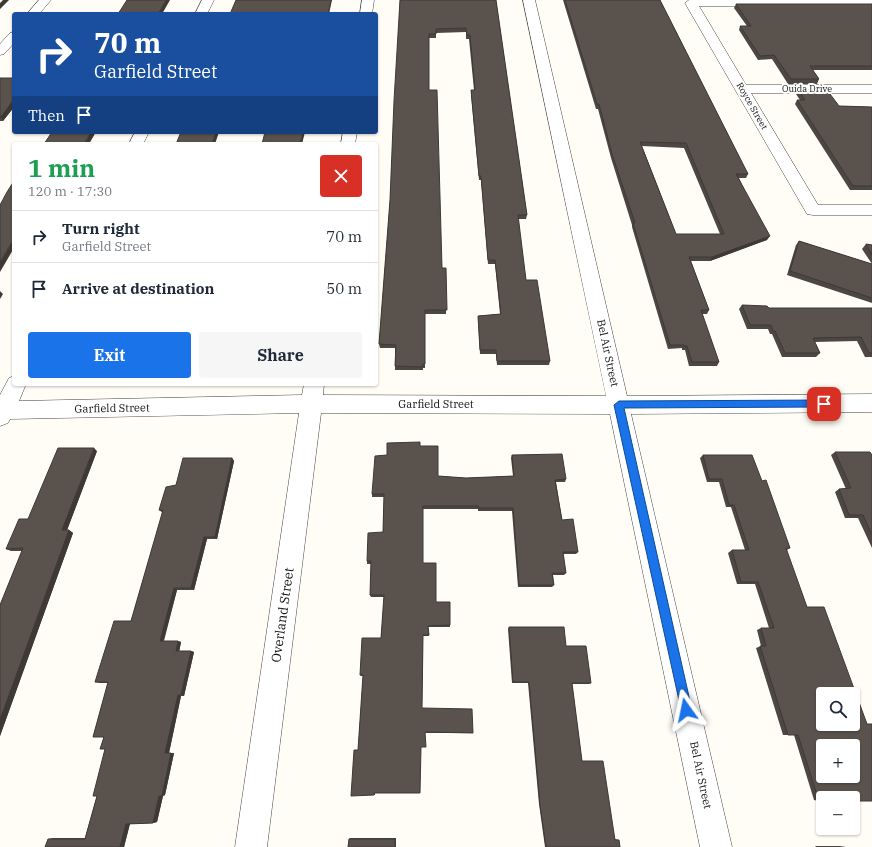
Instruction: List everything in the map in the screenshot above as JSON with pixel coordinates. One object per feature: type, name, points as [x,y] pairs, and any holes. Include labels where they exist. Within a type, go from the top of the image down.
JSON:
[{"type":"street","points":[[35,12],[45,0]]},
{"type":"street","points":[[202,12],[208,0]]},
{"type":"street","points":[[366,12],[368,0]]},
{"type":"street","name":"Bel Air Street","points":[[529,0],[716,847]]},
{"type":"street","name":"Royce Street","points":[[872,3],[691,3],[813,210],[872,210]]},
{"type":"street","points":[[0,51],[12,38]]},
{"type":"street","name":"Ouida Drive","points":[[742,89],[872,89]]},
{"type":"street","points":[[1,412],[15,386]]},
{"type":"street","name":"Garfield Street","points":[[1,412],[312,394],[619,405],[872,403]]},
{"type":"street","name":"Overland Street","points":[[250,847],[312,394]]},
{"type":"building","points":[[127,0],[166,0],[159,12],[119,12]]},
{"type":"building","points":[[236,0],[331,0],[328,12],[231,12]]},
{"type":"building","points":[[400,0],[496,0],[527,215],[518,215],[526,280],[537,280],[550,361],[497,361],[496,350],[480,350],[478,316],[501,314],[495,260],[488,260],[481,176],[479,176],[471,90],[475,90],[470,35],[467,35],[466,28],[436,29],[436,34],[429,34],[429,90],[437,90],[442,268],[446,268],[447,310],[425,310],[425,364],[423,364],[422,367],[395,366],[396,345],[379,344],[390,200]]},
{"type":"building","points":[[565,0],[660,0],[748,174],[736,174],[770,236],[712,257],[689,257],[709,310],[701,310],[719,362],[692,362],[687,346],[670,345],[633,223],[635,223],[612,154],[599,104],[597,104]],"holes":[[[640,142],[686,143],[724,234],[676,234]]]},
{"type":"building","points":[[736,4],[872,4],[872,66],[810,66],[819,79],[791,79],[774,55],[760,56],[740,26],[751,26]]},
{"type":"building","points":[[0,78],[12,78],[12,102],[0,117]]},
{"type":"building","points":[[798,90],[827,90],[839,106],[872,107],[872,186],[853,186],[797,100],[805,100]]},
{"type":"building","points":[[51,134],[90,134],[85,142],[45,142]]},
{"type":"building","points":[[180,134],[215,134],[213,142],[177,142]]},
{"type":"building","points":[[264,134],[302,134],[300,142],[262,142]]},
{"type":"building","points":[[12,184],[12,242],[0,262],[0,205]]},
{"type":"building","points":[[799,241],[872,264],[872,298],[790,271]]},
{"type":"building","points":[[866,244],[872,245],[872,255]]},
{"type":"building","points":[[742,305],[767,306],[769,308],[872,308],[872,353],[869,353],[861,337],[813,338],[820,353],[785,353],[771,325],[750,325]]},
{"type":"building","points":[[420,442],[420,446],[438,446],[438,476],[466,478],[514,476],[512,455],[562,454],[566,479],[555,480],[562,520],[573,519],[578,552],[563,552],[566,573],[552,573],[554,585],[519,585],[513,508],[479,508],[478,506],[423,506],[423,563],[436,563],[436,602],[450,602],[450,625],[428,626],[429,635],[423,635],[422,708],[472,709],[473,733],[425,732],[426,747],[421,747],[420,793],[374,793],[374,795],[351,796],[354,750],[358,750],[363,675],[360,675],[362,638],[381,638],[384,595],[370,595],[371,561],[367,561],[368,533],[383,532],[384,494],[372,494],[375,456],[387,455],[387,443]]},
{"type":"building","points":[[58,448],[94,448],[62,530],[69,530],[0,720],[0,605],[23,548],[6,549],[19,519],[28,519]]},
{"type":"building","points":[[835,452],[870,452],[872,455],[872,535],[863,515],[849,515],[839,489],[851,488]]},
{"type":"building","points":[[703,455],[752,455],[762,481],[766,480],[790,548],[786,548],[807,607],[824,607],[853,687],[816,687],[816,731],[860,731],[860,705],[867,724],[872,724],[872,801],[860,801],[860,791],[816,792],[798,735],[788,735],[760,646],[766,646],[761,628],[774,628],[758,582],[741,582],[732,550],[749,550],[734,505],[729,505],[722,479],[709,479]]},
{"type":"building","points":[[183,458],[232,458],[215,537],[204,537],[191,588],[174,588],[160,641],[178,641],[176,651],[191,651],[181,695],[178,695],[165,753],[171,753],[162,796],[159,796],[153,823],[126,824],[120,847],[45,847],[48,839],[85,839],[97,796],[93,796],[105,749],[100,749],[104,737],[93,737],[108,682],[95,682],[114,621],[131,621],[163,510],[159,510],[166,487],[176,485]]},
{"type":"building","points":[[509,627],[564,627],[566,646],[586,646],[591,683],[572,683],[582,761],[603,761],[615,840],[619,840],[620,847],[546,847],[540,805],[529,682],[513,682]]},
{"type":"building","points":[[349,839],[395,839],[395,847],[348,847]]},
{"type":"route","points":[[686,710],[619,405],[824,404]]}]
